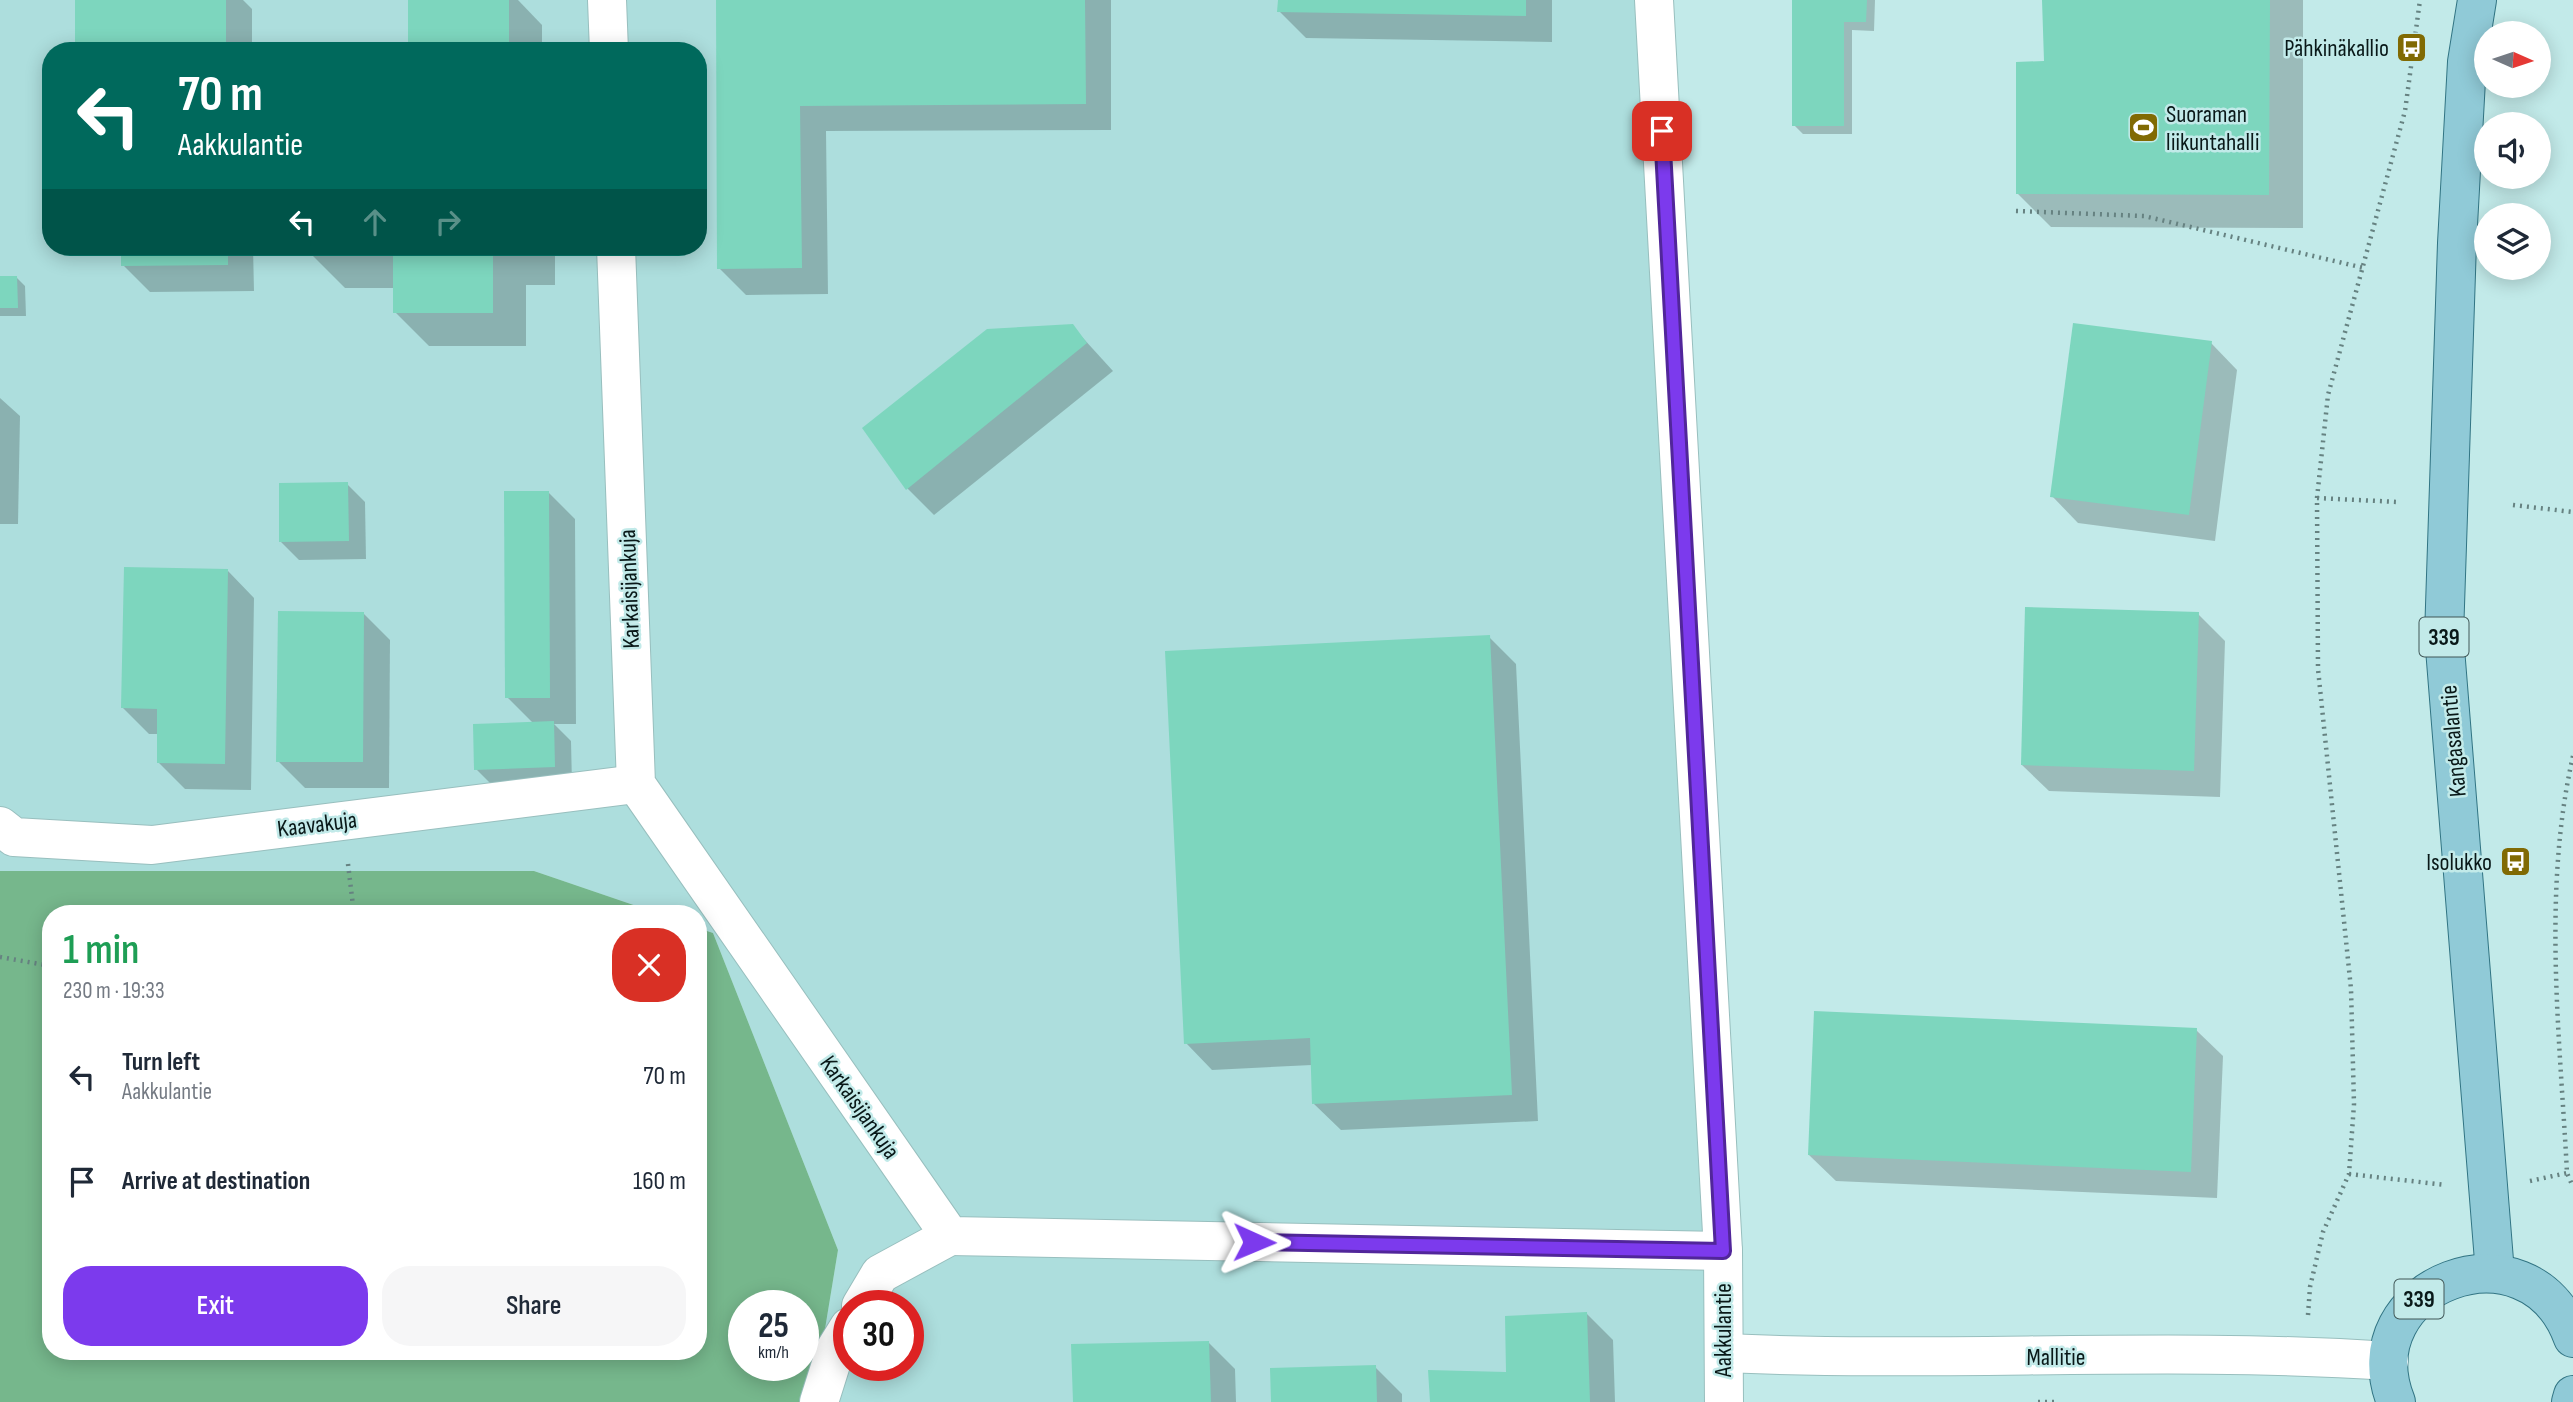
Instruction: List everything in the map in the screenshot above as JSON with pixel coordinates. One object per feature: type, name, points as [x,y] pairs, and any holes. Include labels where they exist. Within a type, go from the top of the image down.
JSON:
[{"type":"main road","name":"Kangasalantie","points":[[2477,0],[2467,62],[2457,243],[2444,636],[2495,1273]]},
{"type":"main road","name":"339","points":[[2396,1402],[2389,1361],[2399,1324],[2416,1301],[2439,1283],[2466,1274],[2495,1273],[2524,1281],[2549,1298],[2567,1321],[2573,1338]]},
{"type":"main road","points":[[2571,1402],[2573,1395]]},
{"type":"street","points":[[607,0],[609,42]]},
{"type":"street","name":"Aakkulantie","points":[[1654,0],[1723,1251],[1724,1402]]},
{"type":"street","name":"Karkaisijankuja","points":[[616,256],[636,784],[950,1236]]},
{"type":"street","name":"Kaavakuja","points":[[0,827],[14,837],[152,845],[636,784]]},
{"type":"street","points":[[870,1290],[880,1274],[950,1236],[1723,1251]]},
{"type":"street","name":"Mallitie","points":[[1724,1353],[1830,1358],[2307,1356],[2389,1361]]},
{"type":"street","points":[[819,1402],[833,1358]]},
{"type":"path","points":[[2307,1329],[2309,1287],[2323,1232],[2349,1174],[2354,1104],[2351,989],[2318,669],[2317,498],[2328,395],[2405,111],[2420,0]]},
{"type":"path","points":[[2016,211],[2144,216],[2364,268]]},
{"type":"path","points":[[2317,498],[2398,502]]},
{"type":"path","points":[[2513,505],[2573,512]]},
{"type":"path","points":[[2573,756],[2563,799],[2557,920],[2567,1174],[2573,1187]]},
{"type":"path","points":[[343,821],[353,905]]},
{"type":"path","points":[[0,957],[42,964]]},
{"type":"shaded area","points":[[0,0],[1654,0],[1724,1402],[813,1402],[816,1381],[819,1381],[819,1366],[838,1250],[713,933],[707,931],[707,905],[634,905],[534,871],[0,871]]},
{"type":"green space","points":[[0,871],[534,871],[634,905],[42,905],[42,1360],[707,1360],[707,931],[713,933],[838,1250],[819,1366],[819,1290],[728,1290],[728,1381],[816,1381],[813,1402],[0,1402]]},
{"type":"building","points":[[75,0],[226,0],[226,42],[75,42]]},
{"type":"building","points":[[408,0],[509,0],[509,42],[408,42]]},
{"type":"building","points":[[716,0],[1085,0],[1086,104],[800,106],[802,268],[717,269]]},
{"type":"building","points":[[1278,0],[1526,0],[1526,16],[1277,12]]},
{"type":"building","points":[[1792,0],[1867,0],[1866,22],[1844,22],[1844,126],[1792,126]]},
{"type":"building","name":"Suoraman liikuntahalli","points":[[2042,0],[2270,0],[2269,195],[2016,194],[2016,62],[2044,61]]},
{"type":"building","points":[[121,256],[228,256],[228,265],[121,266]]},
{"type":"building","points":[[393,256],[493,256],[493,313],[393,313]]},
{"type":"building","points":[[0,276],[17,276],[18,308],[0,308]]},
{"type":"building","points":[[2073,323],[2212,341],[2189,515],[2050,497]]},
{"type":"building","points":[[1073,324],[1087,343],[906,490],[862,428],[987,329]]},
{"type":"building","points":[[348,482],[349,541],[279,542],[279,483]]},
{"type":"building","points":[[504,491],[549,491],[550,698],[505,698]]},
{"type":"building","points":[[124,567],[228,569],[225,764],[157,763],[157,709],[121,708]]},
{"type":"building","points":[[2025,607],[2199,612],[2194,771],[2021,765]]},
{"type":"building","points":[[278,611],[364,612],[363,762],[276,762]]},
{"type":"building","points":[[1490,635],[1512,1095],[1312,1104],[1310,1038],[1184,1044],[1165,651]]},
{"type":"building","points":[[554,721],[555,767],[474,770],[473,724]]},
{"type":"building","points":[[1814,1011],[2197,1028],[2191,1172],[1808,1155]]},
{"type":"building","points":[[1587,1312],[1590,1402],[1430,1402],[1428,1370],[1506,1372],[1505,1316]]},
{"type":"building","points":[[1209,1341],[1211,1402],[1073,1402],[1071,1344]]},
{"type":"building","points":[[1376,1365],[1377,1402],[1271,1402],[1270,1368]]},
{"type":"place","name":"Pähkinäkallio","points":[[2412,48]]},
{"type":"place","name":"Suoraman liikuntahalli","points":[[2143,128]]},
{"type":"place","name":"Isolukko","points":[[2515,862]]},
{"type":"route","points":[[1254,1242],[1723,1251],[1662,131]]}]
